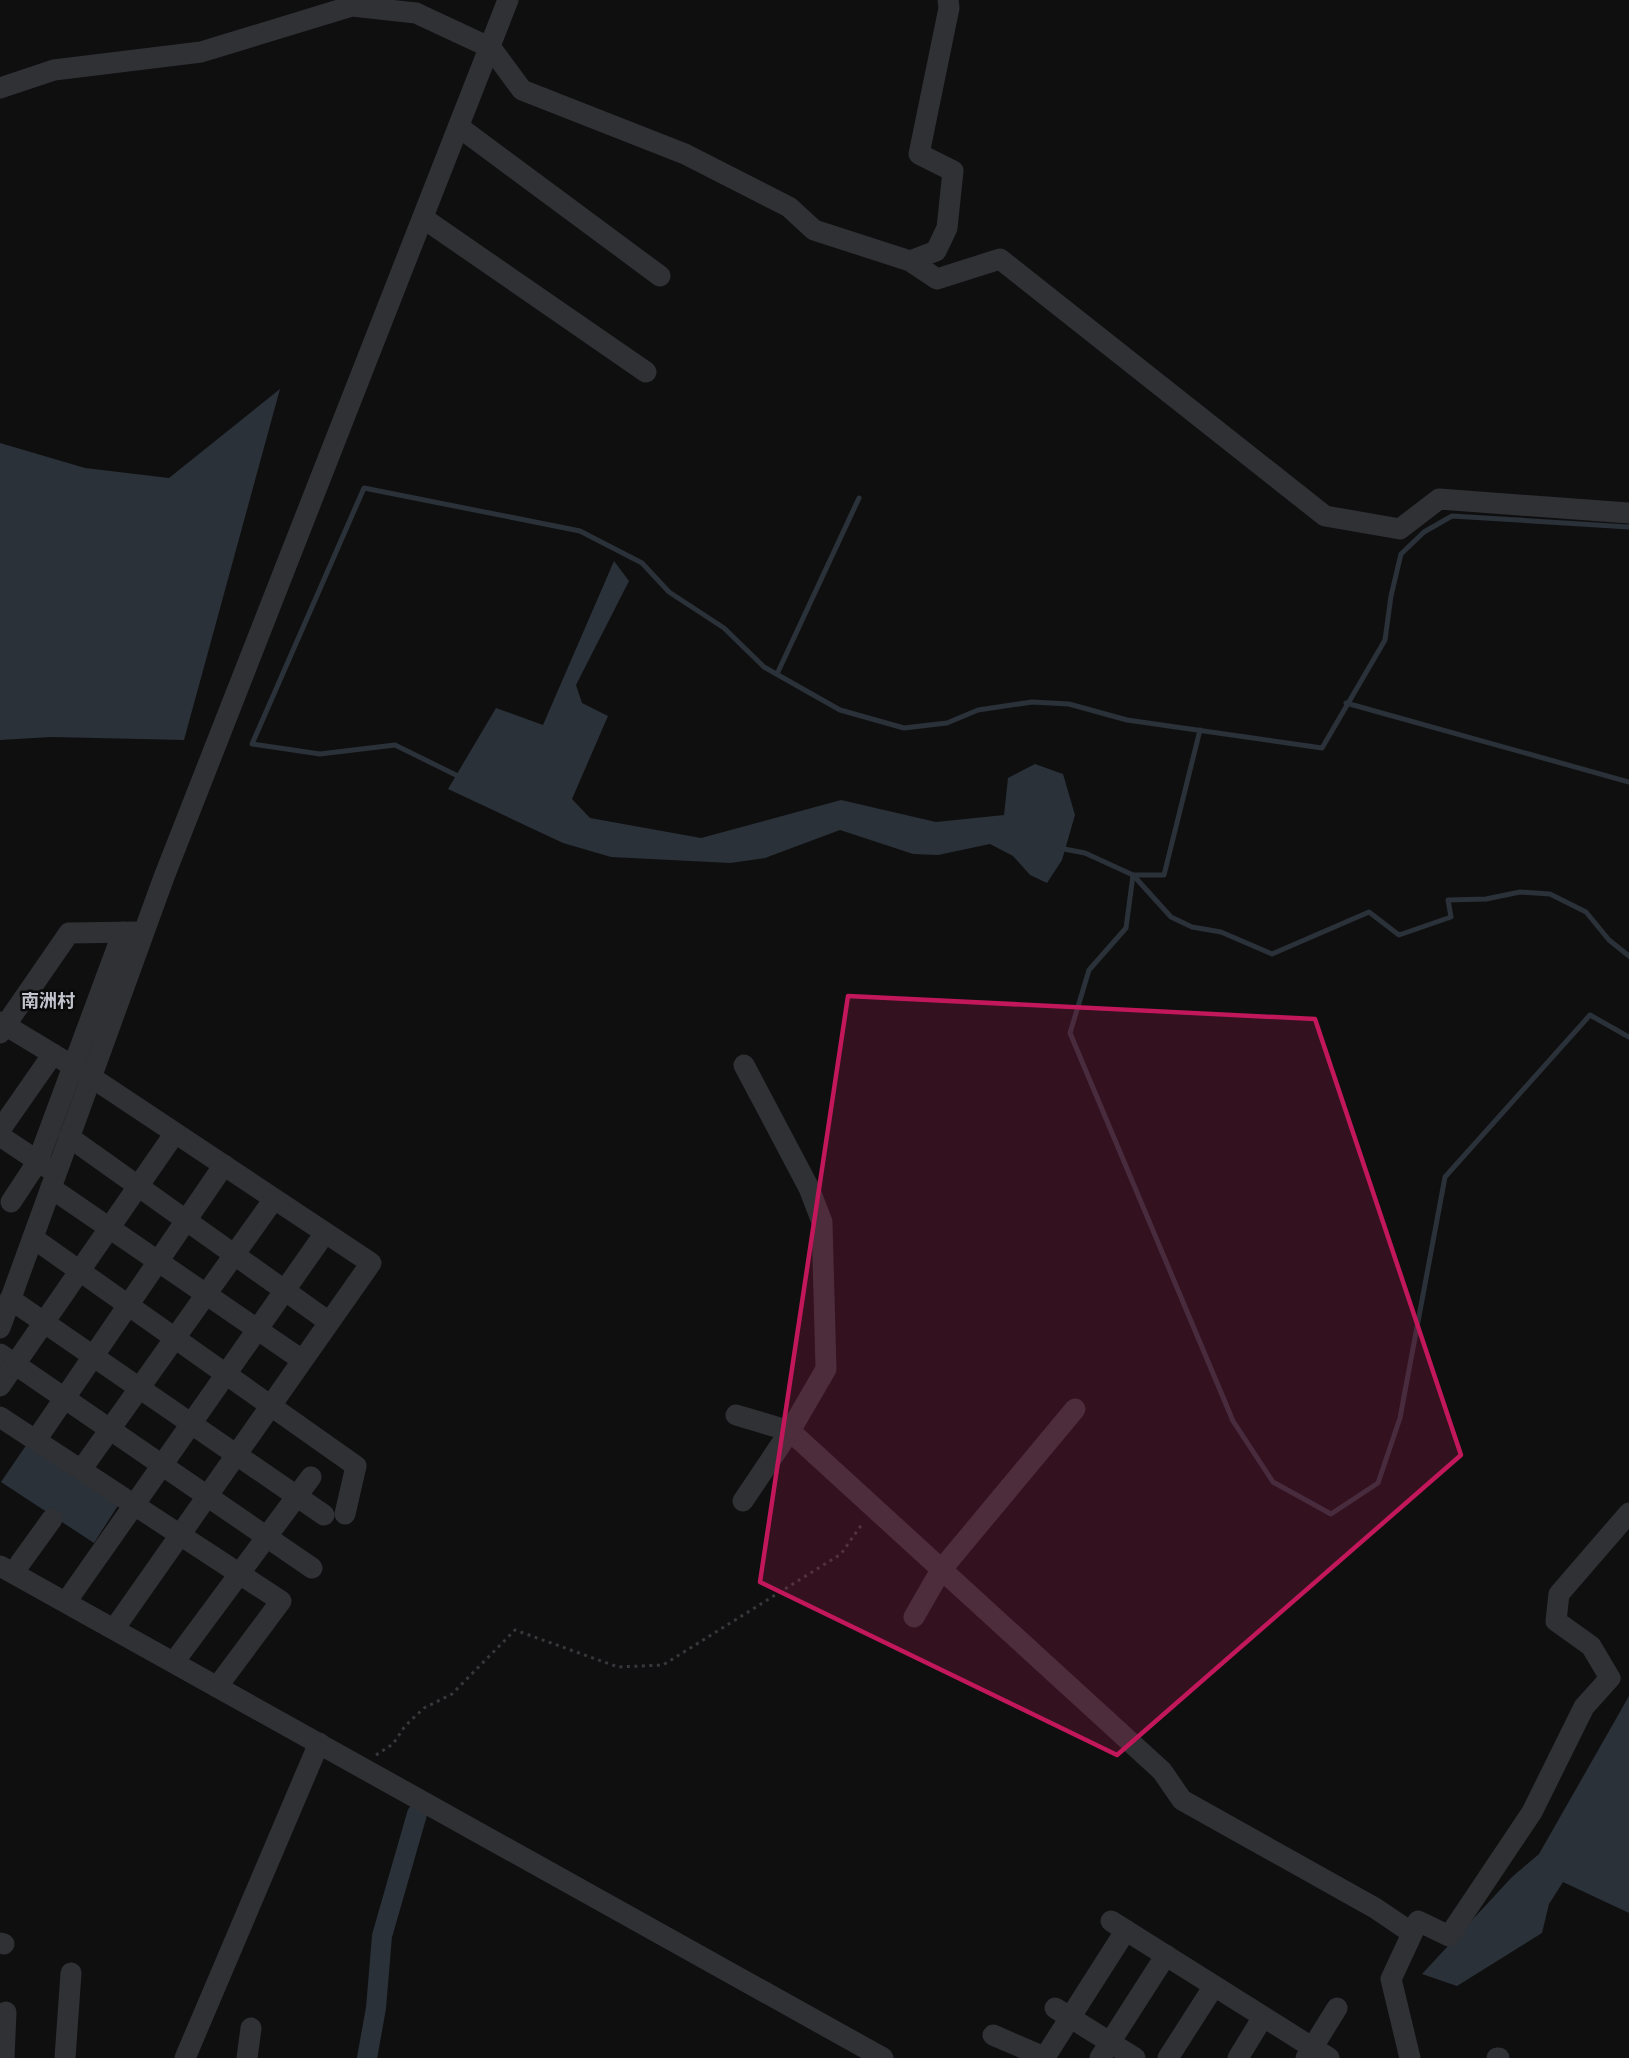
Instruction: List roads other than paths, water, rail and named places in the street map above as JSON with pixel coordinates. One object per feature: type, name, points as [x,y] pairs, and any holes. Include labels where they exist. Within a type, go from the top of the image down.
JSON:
[{"type":"street","points":[[123,932],[82,1072],[69,1137],[36,1229],[4,1312],[44,1322],[297,1496],[334,1515],[356,1466],[80,1270],[36,1229],[5,1198],[38,1161],[82,1072],[144,932],[508,0]]},
{"type":"street","points":[[910,261],[936,251],[947,228],[953,171],[920,154],[950,8],[948,0]]},
{"type":"street","points":[[0,88],[54,70],[201,52],[352,6],[416,13],[491,48],[522,90],[685,154],[789,207],[814,230],[910,261],[937,279],[1000,259],[1325,516],[1400,529],[1439,499],[1629,513]]},
{"type":"street","points":[[459,128],[660,276]]},
{"type":"street","points":[[423,218],[646,372]]},
{"type":"street","points":[[114,1629],[371,1263],[82,1072],[2,1027],[69,933],[144,932]]},
{"type":"street","points":[[0,1130],[53,1054]]},
{"type":"street","points":[[743,1501],[790,1431],[826,1369],[822,1222],[809,1188],[744,1065]]},
{"type":"street","points":[[0,1386],[8,1359],[44,1322],[175,1133]]},
{"type":"street","points":[[0,1136],[38,1161],[53,1181],[109,1228],[302,1360]]},
{"type":"street","points":[[69,1137],[329,1322]]},
{"type":"street","points":[[36,1440],[224,1165]]},
{"type":"street","points":[[81,1470],[274,1199]]},
{"type":"street","points":[[66,1602],[326,1233]]},
{"type":"street","points":[[8,1359],[312,1568]]},
{"type":"street","points":[[914,1617],[941,1569],[1076,1409]]},
{"type":"street","points":[[736,1415],[790,1431],[1162,1771],[1182,1800],[1375,1908],[1412,1933]]},
{"type":"street","points":[[0,1417],[281,1601],[217,1687]]},
{"type":"street","points":[[174,1662],[311,1477]]},
{"type":"street","points":[[1410,2058],[1391,1979],[1418,1921],[1449,1936],[1532,1812],[1584,1707],[1610,1678],[1591,1646],[1556,1621],[1559,1594],[1629,1513]]},
{"type":"street","points":[[52,1519],[7,1569],[883,2058]]},
{"type":"street","points":[[185,2058],[318,1743]]},
{"type":"street","points":[[993,2035],[1046,2057],[1063,2013],[1119,1926],[1263,2017],[1316,2055],[1337,2008]]},
{"type":"street","points":[[1105,2050],[1166,1955]]},
{"type":"street","points":[[65,2058],[71,1973]]},
{"type":"street","points":[[1168,2058],[1214,1986]]},
{"type":"street","points":[[4,2058],[6,2012]]},
{"type":"street","points":[[1063,2013],[1105,2050],[1135,2058]]},
{"type":"street","points":[[1238,2058],[1263,2017]]},
{"type":"street","points":[[247,2058],[251,2028]]},
{"type":"waterway","points":[[462,778],[395,745],[320,754],[252,744],[364,488],[580,531],[642,563],[669,592],[724,628],[764,667],[840,710],[904,728],[947,723],[978,710],[1032,702],[1069,704],[1127,720],[1322,748],[1385,640],[1391,596],[1401,554],[1424,532],[1452,516],[1629,527]]},
{"type":"waterway","points":[[777,674],[859,498]]},
{"type":"waterway","points":[[1346,703],[1629,782]]},
{"type":"waterway","points":[[1200,730],[1164,875],[1133,875],[1171,917],[1192,927],[1221,932],[1272,954],[1369,912],[1399,935],[1451,917],[1448,900],[1486,899],[1520,892],[1550,894],[1586,912],[1609,940],[1629,956]]},
{"type":"waterway","points":[[1059,848],[1085,853],[1133,875],[1126,928],[1089,970],[1070,1033],[1233,1421],[1273,1482],[1331,1514],[1378,1483],[1400,1418],[1445,1177],[1590,1015],[1629,1037]]},
{"type":"waterway","points":[[367,2058],[376,2008],[382,1936],[417,1814]]},
{"type":"district","name":"南洲村","points":[[48,1000]]}]
